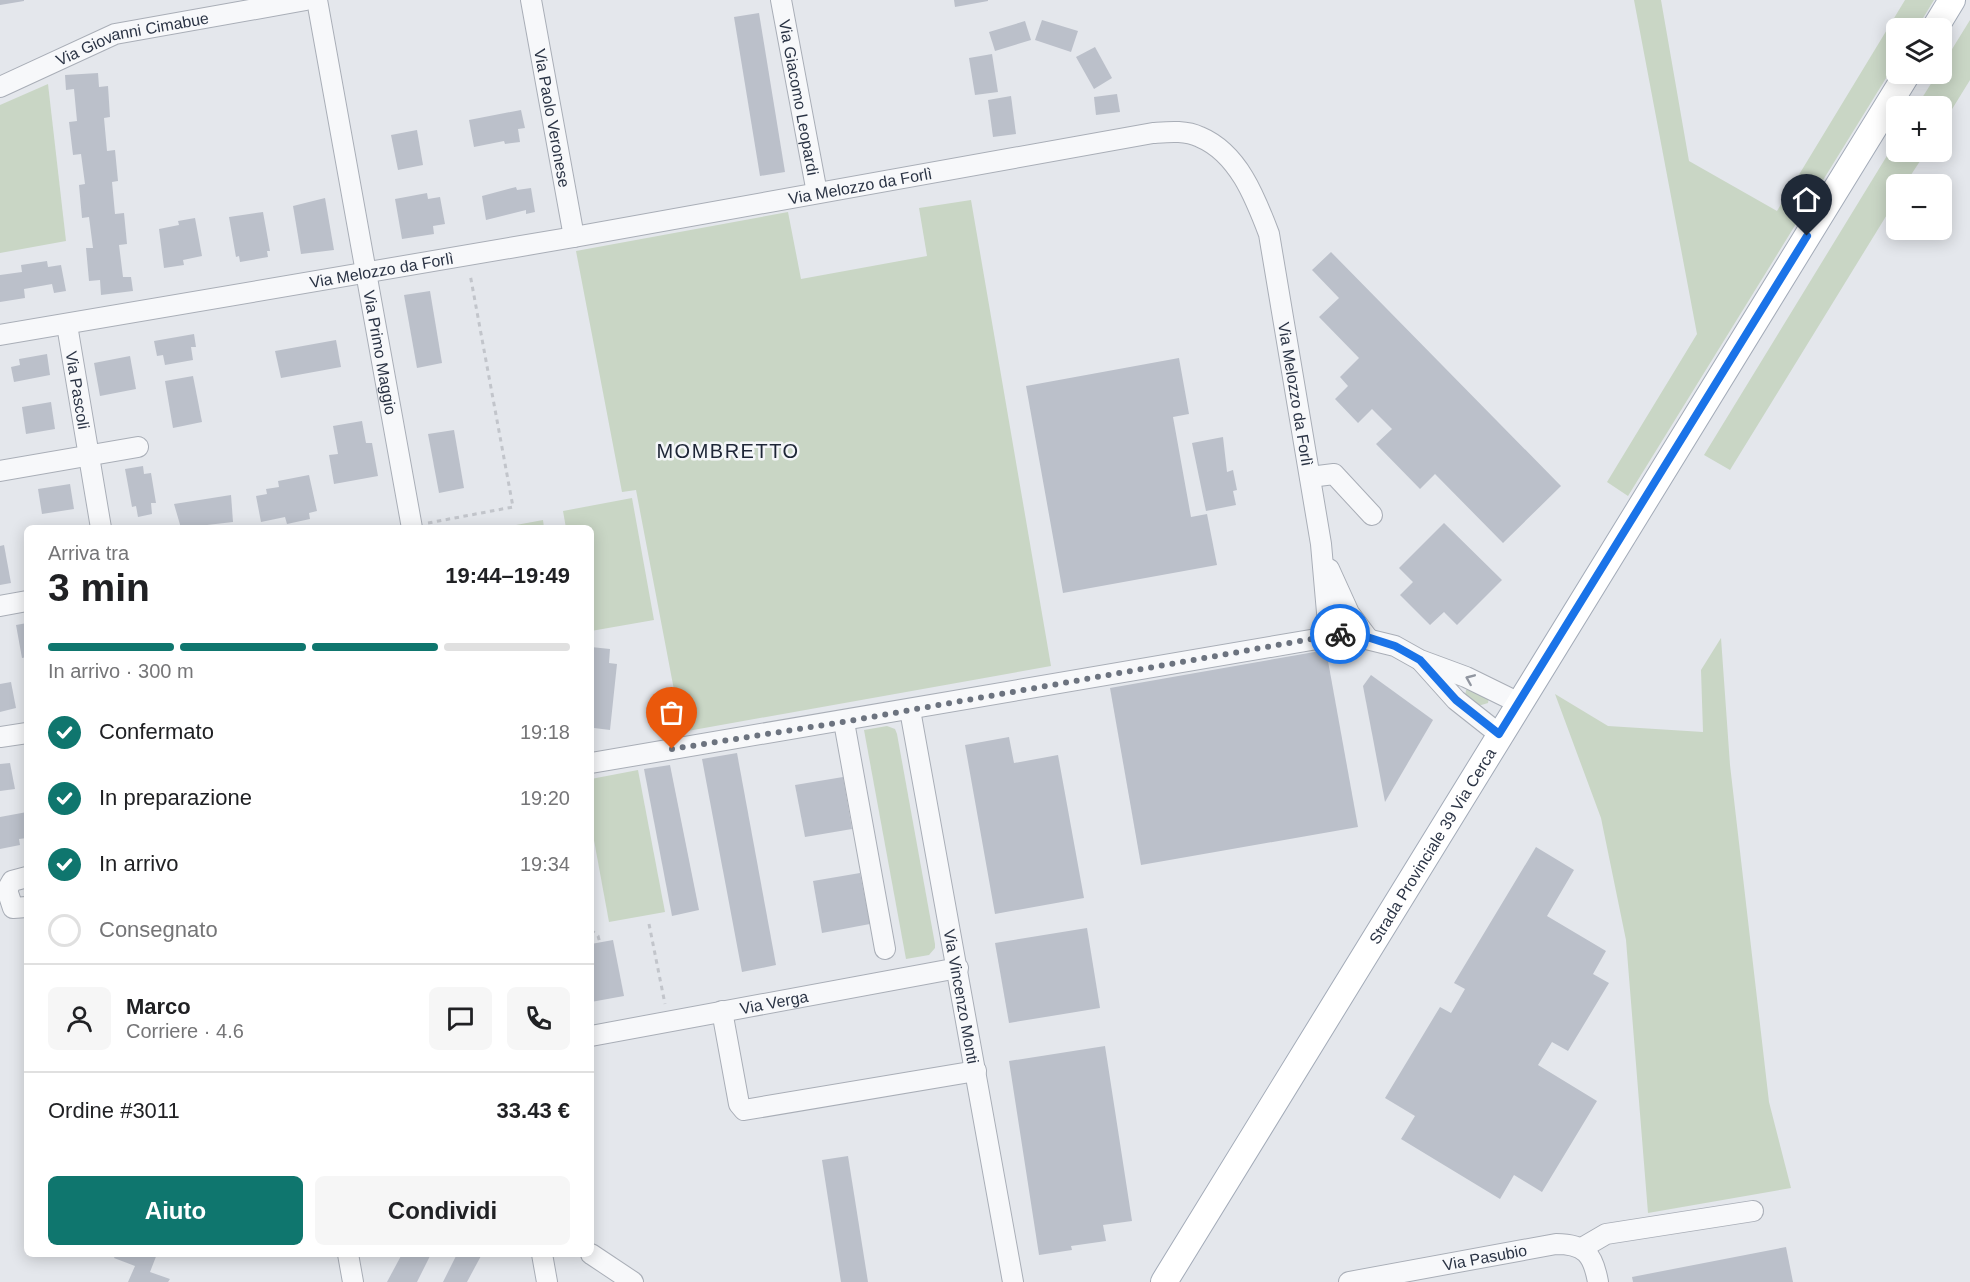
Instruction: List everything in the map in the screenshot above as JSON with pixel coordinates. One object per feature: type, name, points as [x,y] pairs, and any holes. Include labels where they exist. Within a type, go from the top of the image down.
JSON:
[{"type":"main road","points":[[1941,18],[1952,0]]},
{"type":"main road","name":"Strada Provinciale 39 Via Cerca","points":[[1164,1282],[1901,84]]},
{"type":"street","name":"Via Giovanni Cimabue","points":[[0,87],[115,34],[306,0]]},
{"type":"street","name":"Via Primo Maggio","points":[[317,0],[411,525]]},
{"type":"street","name":"Via Paolo Veronese","points":[[531,0],[574,237]]},
{"type":"street","name":"Via Giacomo Leopardi","points":[[781,0],[817,194]]},
{"type":"street","name":"Via Melozzo da Forlì","points":[[0,335],[574,237],[1153,133],[1180,132],[1199,136],[1221,150],[1241,173],[1257,201],[1269,234],[1321,544],[1329,635]]},
{"type":"street","name":"Via Pascoli","points":[[67,325],[100,525]]},
{"type":"street","points":[[0,471],[138,447]]},
{"type":"street","points":[[1310,477],[1334,474],[1372,514]]},
{"type":"street","points":[[1321,544],[1332,579],[1349,613],[1367,637]]},
{"type":"street","points":[[0,606],[24,602]]},
{"type":"street","points":[[594,763],[843,722],[1329,635],[1346,634],[1367,637],[1395,646],[1420,660],[1466,676],[1518,703]]},
{"type":"street","points":[[1420,660],[1456,700],[1499,734]]},
{"type":"street","name":"Via Vincenzo Monti","points":[[910,710],[1013,1282]]},
{"type":"street","points":[[843,722],[885,949]]},
{"type":"street","points":[[0,737],[24,733]]},
{"type":"street","points":[[24,878],[12,881],[7,890],[9,903],[13,908],[24,907]]},
{"type":"street","name":"Via Verga","points":[[594,1035],[958,968]]},
{"type":"street","points":[[722,1011],[739,1104],[744,1110],[976,1071]]},
{"type":"street","points":[[1598,1282],[1595,1268],[1581,1248],[1606,1234],[1753,1211]]},
{"type":"street","name":"Via Pasubio","points":[[1349,1282],[1556,1244],[1571,1244],[1581,1248]]},
{"type":"street","points":[[594,1256],[633,1282]]},
{"type":"street","points":[[348,1257],[352,1282]]},
{"type":"street","points":[[543,1257],[547,1282]]},
{"type":"path","points":[[421,525],[513,507],[466,255]]},
{"type":"path","points":[[649,924],[668,1021]]},
{"type":"path","points":[[594,933],[600,943]]},
{"type":"green space","points":[[1634,0],[1661,0],[1689,161],[1777,211],[1886,31],[1886,78],[1628,496],[1607,482],[1697,334]]},
{"type":"green space","points":[[1905,0],[1934,0],[1923,18],[1894,18]]},
{"type":"green space","points":[[1970,20],[1970,80],[1952,109],[1952,96],[1923,96],[1931,84],[1952,84],[1952,49]]},
{"type":"green space","points":[[48,84],[66,241],[0,253],[0,105]]},
{"type":"green space","points":[[1886,157],[1886,162],[1919,162],[1912,174],[1886,174],[1886,216],[1730,470],[1704,455]]},
{"type":"green space","points":[[971,200],[1051,666],[682,732],[636,490],[622,492],[576,251],[788,212],[801,279],[927,256],[919,208]]},
{"type":"green space","points":[[632,498],[654,620],[594,630],[594,525],[565,525],[563,511]]},
{"type":"green space","points":[[543,520],[544,525],[516,525]]},
{"type":"green space","points":[[1721,638],[1730,765],[1769,1102],[1791,1188],[1648,1213],[1626,940],[1601,818],[1555,694],[1608,726],[1703,732],[1701,670]]},
{"type":"green space","points":[[1470,687],[1489,697],[1488,703],[1478,706],[1465,697],[1466,690]]},
{"type":"green space","points":[[887,726],[895,729],[897,734],[935,944],[935,948],[929,955],[906,959],[864,730]]},
{"type":"green space","points":[[638,770],[665,912],[609,922],[594,840],[594,778]]},
{"type":"building","points":[[0,0],[24,0],[24,1],[0,5]]},
{"type":"building","points":[[954,0],[988,0],[988,1],[955,7]]},
{"type":"building","points":[[759,13],[785,172],[760,176],[734,17]]},
{"type":"building","points":[[1042,20],[1078,31],[1071,52],[1035,40]]},
{"type":"building","points":[[1025,21],[1031,40],[995,51],[989,32]]},
{"type":"building","points":[[1095,47],[1112,78],[1094,89],[1076,57]]},
{"type":"building","points":[[992,54],[998,92],[975,95],[969,58]]},
{"type":"building","points":[[98,73],[99,87],[108,86],[110,117],[104,118],[107,151],[115,150],[118,181],[112,182],[115,214],[124,213],[127,244],[119,245],[123,277],[131,277],[133,291],[101,295],[100,280],[89,281],[86,248],[93,248],[89,217],[82,218],[79,185],[85,184],[81,154],[73,155],[69,122],[77,121],[74,89],[66,90],[65,75]]},
{"type":"building","points":[[1117,94],[1120,112],[1096,115],[1094,97]]},
{"type":"building","points":[[1011,96],[1016,134],[993,137],[988,100]]},
{"type":"building","points":[[521,110],[525,128],[518,129],[520,142],[505,144],[504,141],[474,147],[469,120]]},
{"type":"building","points":[[417,130],[423,165],[398,170],[391,135]]},
{"type":"building","points":[[516,187],[517,190],[531,188],[535,212],[526,214],[526,210],[486,220],[482,196]]},
{"type":"building","points":[[427,193],[428,199],[440,197],[445,224],[433,226],[434,234],[402,239],[395,199]]},
{"type":"building","points":[[325,198],[334,250],[301,254],[293,206]]},
{"type":"building","points":[[263,212],[270,251],[267,251],[268,257],[240,262],[239,256],[236,257],[229,217]]},
{"type":"building","points":[[195,218],[202,256],[183,260],[184,265],[164,268],[159,229],[179,225],[178,221]]},
{"type":"building","points":[[1331,252],[1561,486],[1503,543],[1435,474],[1420,489],[1376,444],[1392,429],[1372,409],[1358,423],[1335,399],[1348,386],[1340,377],[1359,358],[1319,317],[1339,298],[1312,270]]},
{"type":"building","points":[[47,261],[48,267],[61,265],[66,291],[54,293],[52,284],[24,289],[25,298],[0,302],[0,275],[22,272],[21,265]]},
{"type":"building","points":[[430,291],[442,363],[417,368],[404,295]]},
{"type":"building","points":[[194,334],[196,347],[191,347],[193,360],[165,365],[163,355],[157,356],[154,341]]},
{"type":"building","points":[[336,340],[341,367],[281,378],[275,351]]},
{"type":"building","points":[[47,354],[50,375],[14,382],[11,367],[20,365],[19,359]]},
{"type":"building","points":[[130,356],[136,389],[100,396],[94,363]]},
{"type":"building","points":[[1179,358],[1189,414],[1173,417],[1191,517],[1207,514],[1217,565],[1063,593],[1026,386]]},
{"type":"building","points":[[193,376],[202,422],[173,428],[165,381]]},
{"type":"building","points":[[51,402],[55,429],[26,434],[22,407]]},
{"type":"building","points":[[362,421],[366,443],[372,443],[378,476],[334,484],[329,455],[338,454],[333,426]]},
{"type":"building","points":[[454,430],[464,488],[439,493],[428,434]]},
{"type":"building","points":[[1223,437],[1227,472],[1233,470],[1237,490],[1233,491],[1236,505],[1206,511],[1192,443]]},
{"type":"building","points":[[143,466],[144,474],[151,473],[156,503],[151,503],[152,514],[138,517],[136,506],[132,507],[125,469]]},
{"type":"building","points":[[309,475],[317,511],[309,513],[310,519],[287,524],[285,517],[261,522],[256,496],[267,494],[266,489],[279,487],[278,481]]},
{"type":"building","points":[[70,484],[74,509],[42,514],[38,489]]},
{"type":"building","points":[[231,495],[233,522],[180,525],[174,504]]},
{"type":"building","points":[[1444,523],[1502,580],[1457,625],[1444,612],[1430,625],[1400,595],[1413,582],[1399,568]]},
{"type":"building","points":[[4,545],[11,583],[0,585],[0,546]]},
{"type":"building","points":[[24,624],[24,658],[22,658],[16,625]]},
{"type":"building","points":[[594,647],[610,649],[609,663],[617,664],[610,730],[594,728]]},
{"type":"building","points":[[1326,650],[1358,827],[1141,865],[1110,688]]},
{"type":"building","points":[[1371,675],[1433,720],[1385,802],[1363,686]]},
{"type":"building","points":[[11,682],[16,708],[0,712],[0,684]]},
{"type":"building","points":[[1009,737],[1014,763],[1058,755],[1084,898],[995,914],[965,745]]},
{"type":"building","points":[[737,753],[776,965],[742,972],[702,759]]},
{"type":"building","points":[[10,763],[15,789],[0,791],[0,764]]},
{"type":"building","points":[[670,765],[699,910],[672,916],[644,769]]},
{"type":"building","points":[[843,777],[852,829],[805,837],[795,785]]},
{"type":"building","points":[[24,813],[24,838],[19,839],[20,845],[0,849],[0,817]]},
{"type":"building","points":[[1536,847],[1574,870],[1547,916],[1606,951],[1593,974],[1609,983],[1568,1051],[1552,1042],[1538,1065],[1597,1101],[1542,1192],[1514,1175],[1500,1199],[1401,1139],[1415,1116],[1385,1098],[1440,1007],[1451,1013],[1465,989],[1454,983]]},
{"type":"building","points":[[860,873],[870,924],[822,933],[813,881]]},
{"type":"building","points":[[1087,928],[1100,1008],[1009,1023],[995,943]]},
{"type":"building","points":[[613,940],[624,996],[594,1001],[594,943]]},
{"type":"building","points":[[1105,1046],[1132,1221],[1103,1225],[1106,1241],[1071,1246],[1072,1250],[1039,1255],[1009,1061]]},
{"type":"building","points":[[848,1156],[868,1282],[841,1282],[822,1160]]},
{"type":"building","points":[[1786,1247],[1793,1282],[1633,1282],[1632,1277]]},
{"type":"building","points":[[156,1257],[150,1272],[170,1279],[168,1282],[128,1282],[135,1266],[114,1258]]},
{"type":"building","points":[[400,1257],[430,1257],[417,1282],[387,1282]]},
{"type":"building","points":[[456,1257],[480,1257],[467,1282],[443,1282]]},
{"type":"way so far","points":[[672,749],[843,722],[1340,634]]},
{"type":"district","name":"MOMBRETTO","points":[[728,451]]},
{"type":"route","points":[[1340,634],[1367,637],[1395,646],[1420,660],[1456,700],[1499,734],[1807,236]]}]
